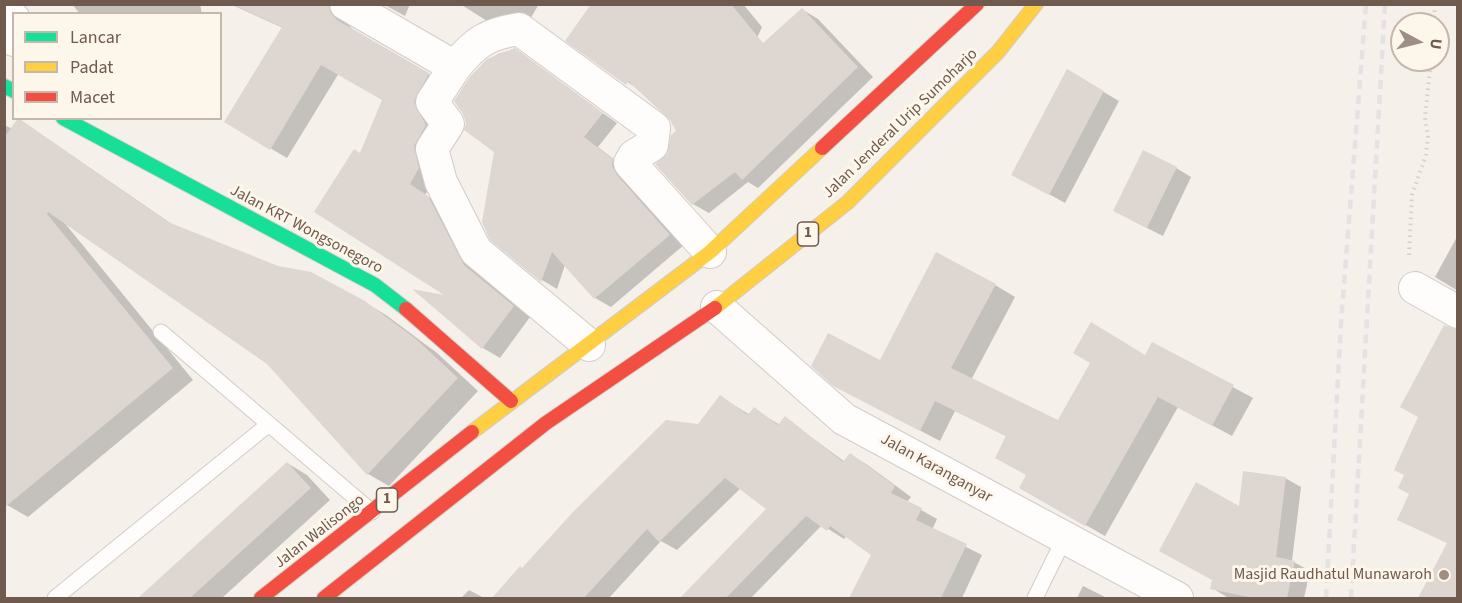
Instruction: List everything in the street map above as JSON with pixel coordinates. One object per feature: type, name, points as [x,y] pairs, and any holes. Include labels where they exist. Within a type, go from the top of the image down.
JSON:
[{"type":"main road","name":"Jalan Jenderal Urip Sumoharjo","points":[[511,401],[589,345],[710,252],[977,4]]},
{"type":"main road","name":"Jalan Jenderal Urip Sumoharjo","points":[[324,598],[546,423],[717,307],[848,202],[998,52],[1036,4]]},
{"type":"main road","name":"Jalan KRT Wongsonegoro","points":[[67,120],[375,285],[428,325],[511,401]]},
{"type":"main road","name":"Jalan Walisongo","points":[[261,598],[511,401]]},
{"type":"street","points":[[346,4],[455,67]]},
{"type":"street","points":[[589,345],[476,251],[441,182],[432,149],[448,124],[432,102],[473,45],[505,31],[519,29],[654,128],[652,145],[633,156],[630,163],[710,252]]},
{"type":"street","points":[[1415,288],[1458,312]]},
{"type":"street","name":"Jalan Karanganyar","points":[[717,307],[844,419],[1177,598]]},
{"type":"lane","points":[[161,332],[372,512]]},
{"type":"lane","points":[[55,598],[269,424]]},
{"type":"lane","points":[[1035,598],[1064,539]]},
{"type":"path","points":[[1415,288],[1410,275],[1409,254],[1412,195],[1426,155],[1428,136],[1425,118],[1430,72]]},
{"type":"building","points":[[231,4],[328,4],[337,20],[429,73],[414,102],[426,125],[414,146],[419,168],[410,184],[428,196],[464,265],[514,306],[482,349],[412,289],[444,295],[314,212],[354,149],[360,153],[382,100],[321,65],[270,150],[224,122],[282,27]]},
{"type":"building","points":[[591,4],[731,4],[763,43],[802,8],[858,67],[742,180],[735,172],[692,205],[655,164],[667,154],[671,135],[676,131],[670,120],[628,81],[626,85],[565,41]]},
{"type":"building","points":[[515,48],[603,113],[584,137],[613,159],[612,166],[617,175],[670,235],[594,299],[552,252],[541,282],[490,240],[482,222],[494,152],[464,130],[466,123],[463,114],[454,101],[469,78],[487,59]]},
{"type":"building","points":[[1067,69],[1104,91],[1049,195],[1011,175]]},
{"type":"building","points":[[17,120],[21,120],[168,222],[278,266],[311,272],[365,301],[416,339],[458,378],[367,475],[267,364],[48,212],[47,214],[173,368],[4,508],[4,138]]},
{"type":"building","points":[[1143,150],[1177,167],[1147,228],[1113,211]]},
{"type":"building","points":[[936,252],[996,284],[951,368],[1058,420],[1090,363],[1073,353],[1091,322],[1145,355],[1152,342],[1234,385],[1212,426],[1158,397],[1085,526],[1019,488],[1026,475],[995,458],[1006,436],[935,401],[920,431],[833,386],[811,366],[828,333],[880,360]]},
{"type":"building","points":[[1444,325],[1458,330],[1458,598],[1418,598],[1447,543],[1397,520],[1409,494],[1398,488],[1404,475],[1394,470],[1418,417],[1400,407]]},
{"type":"building","points":[[720,395],[748,415],[754,407],[778,425],[785,416],[843,462],[850,453],[895,486],[891,493],[922,508],[916,520],[967,544],[941,598],[849,598],[871,555],[830,526],[827,531],[806,516],[726,598],[680,598],[766,509],[725,478],[659,542],[647,529],[584,598],[492,598],[520,566],[522,568],[573,512],[666,420],[698,424]]},
{"type":"building","points":[[287,462],[311,488],[190,598],[138,598]]},
{"type":"building","points":[[1243,471],[1286,477],[1276,557],[1295,561],[1287,598],[1253,598],[1210,589],[1212,580],[1159,551],[1196,482],[1239,506]]},
{"type":"railway","points":[[1326,598],[1341,323],[1366,4]]},
{"type":"railway","points":[[1351,598],[1385,4]]},
{"type":"traffic: fast","points":[[4,86],[12,90]]},
{"type":"traffic: fast","points":[[67,120],[375,285],[406,309]]},
{"type":"traffic: slow","points":[[715,308],[848,202],[998,52],[1036,4]]},
{"type":"traffic: slow","points":[[472,432],[710,252],[822,148]]},
{"type":"traffic: jam","points":[[822,148],[977,4]]},
{"type":"traffic: jam","points":[[324,598],[546,423],[715,308]]},
{"type":"traffic: jam","points":[[406,309],[511,401]]},
{"type":"traffic: jam","points":[[261,598],[472,432]]},
{"type":"place","name":"Masjid Raudhatul Munawaroh","points":[[1444,575]]}]
